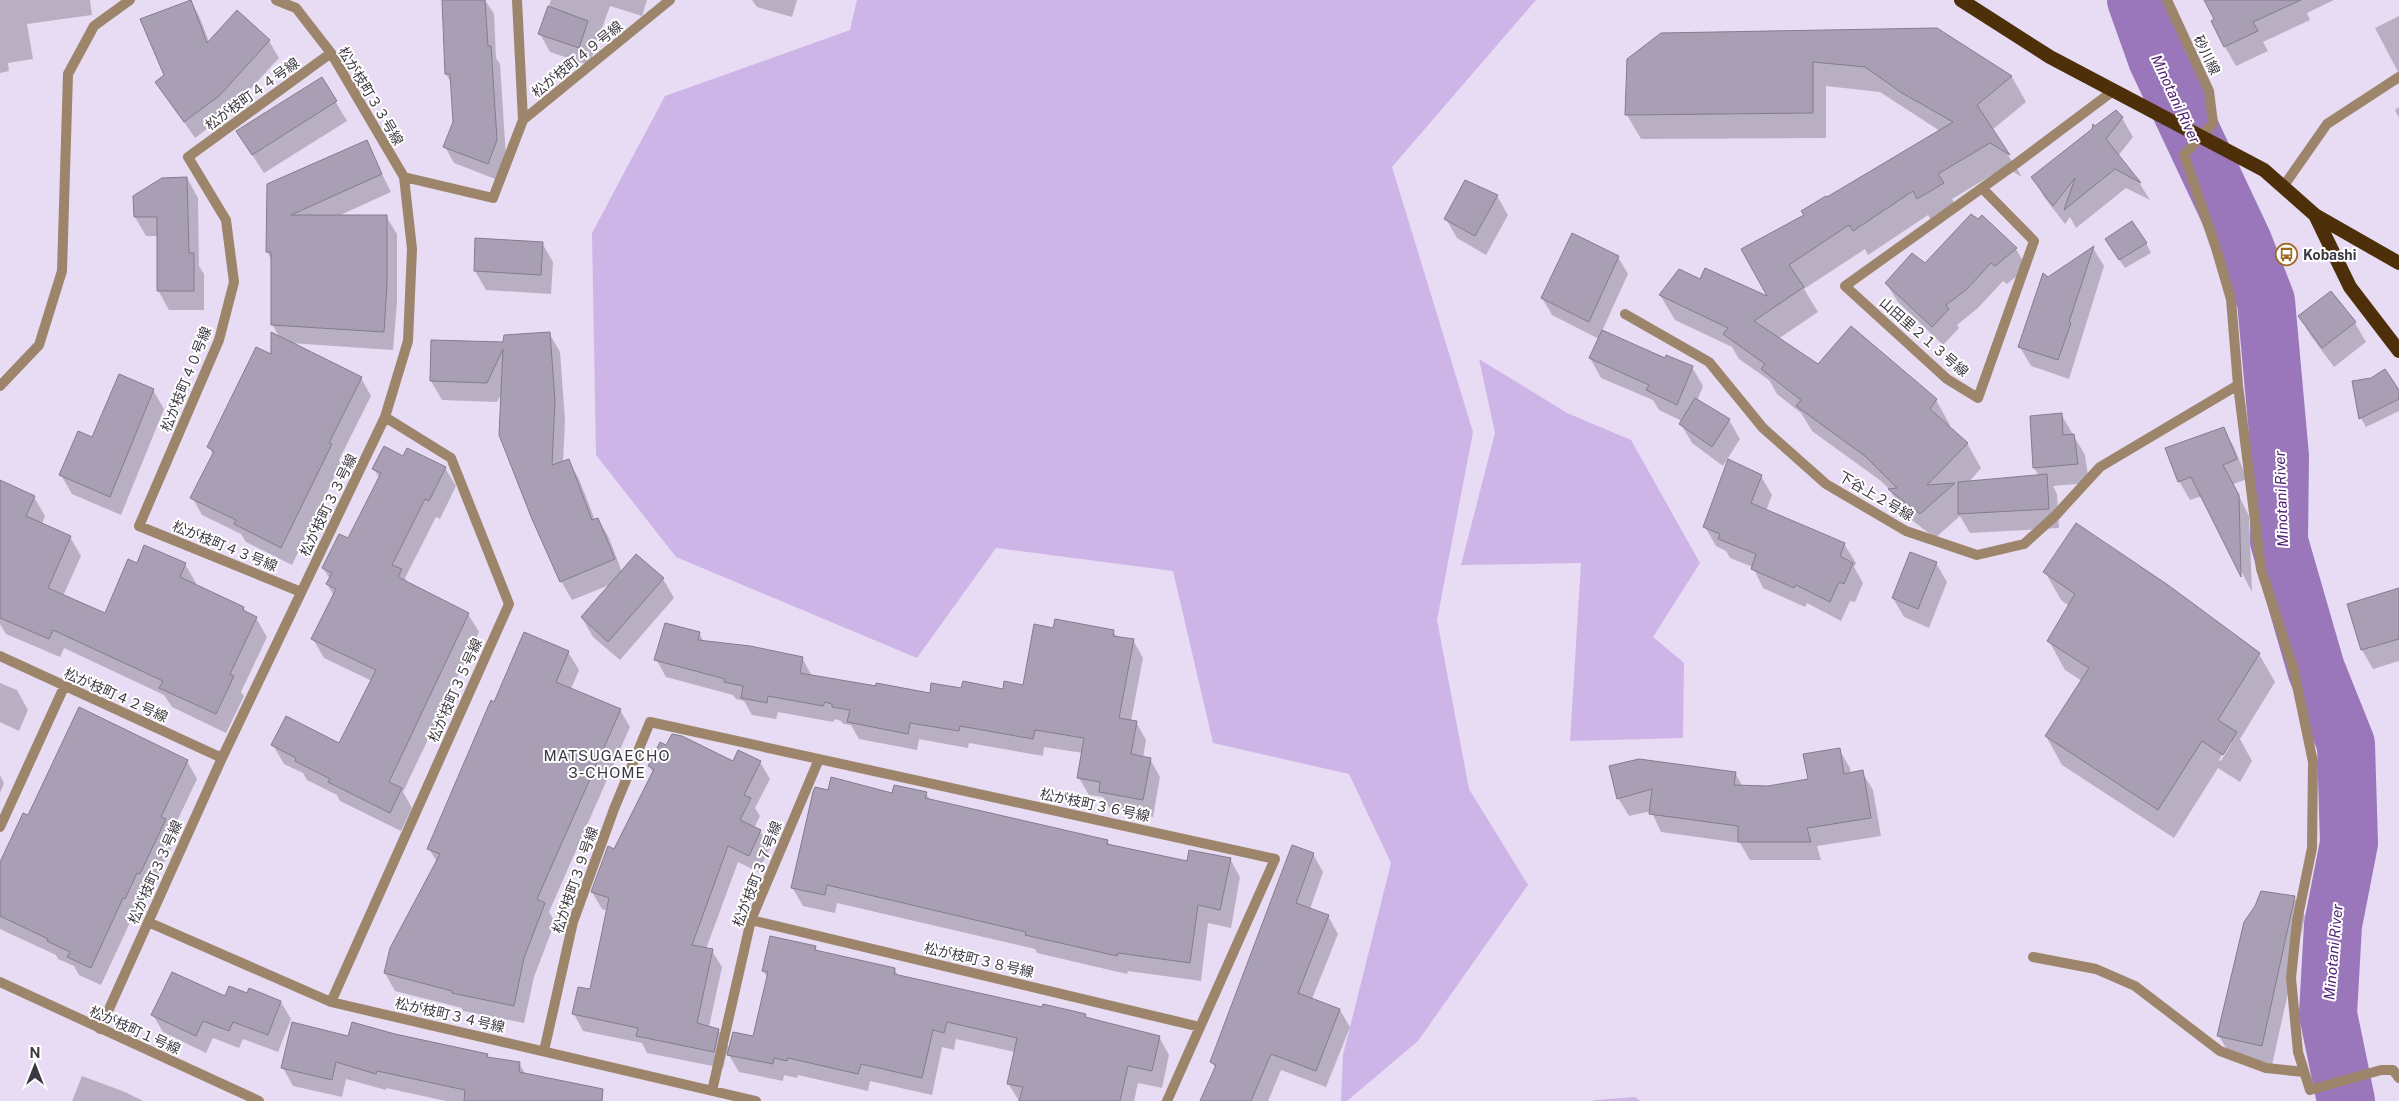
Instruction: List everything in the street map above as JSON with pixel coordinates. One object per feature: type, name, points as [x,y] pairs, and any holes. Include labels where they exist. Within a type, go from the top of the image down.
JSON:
[{"type":"highway","points":[[1961,0],[2050,57],[2264,170],[2315,215],[2399,263]]},
{"type":"highway","points":[[2315,215],[2350,287],[2399,351]]},
{"type":"street","points":[[0,386],[39,344],[62,271],[68,74],[94,26],[130,0]]},
{"type":"street","name":"松が枝町３３号線","points":[[100,1029],[222,758],[385,417],[408,341],[412,249],[404,177],[331,53],[296,8],[276,0]]},
{"type":"street","name":"松が枝町４９号線","points":[[404,177],[494,198],[523,120],[516,0]]},
{"type":"street","name":"松が枝町４９号線","points":[[523,120],[670,0]]},
{"type":"street","name":"砂川線","points":[[2167,0],[2210,91],[2213,123],[2201,136]]},
{"type":"street","name":"松が枝町４４号線","points":[[188,157],[331,53]]},
{"type":"street","points":[[2283,187],[2327,124],[2399,77]]},
{"type":"street","name":"山田里２１３号線","points":[[1982,188],[2034,241],[1978,398],[1947,379],[1845,286],[2113,91]]},
{"type":"street","points":[[2201,136],[2184,155],[2216,248],[2231,299],[2238,385],[2260,569],[2294,671],[2313,762],[2312,848],[2298,921],[2291,978],[2298,1052],[2310,1090],[2382,1070],[2393,1070],[2399,1078]]},
{"type":"street","name":"松が枝町４０号線","points":[[139,526],[220,340],[234,282],[226,220],[188,157]]},
{"type":"street","name":"下谷上２号線","points":[[1625,314],[1710,362],[1763,428],[1826,484],[1906,530],[1977,555],[2024,544],[2056,514],[2100,467],[2238,385]]},
{"type":"street","name":"松が枝町３５号線","points":[[331,1002],[509,604],[451,458],[385,417]]},
{"type":"street","name":"松が枝町４３号線","points":[[139,526],[301,592]]},
{"type":"street","name":"松が枝町４２号線","points":[[0,656],[222,758]]},
{"type":"street","points":[[0,828],[64,687]]},
{"type":"street","name":"松が枝町３６号線","points":[[650,722],[1274,859],[1167,1101]]},
{"type":"street","name":"松が枝町３９号線","points":[[544,1051],[573,922],[614,809],[650,722]]},
{"type":"street","name":"松が枝町３７号線","points":[[712,1091],[751,920],[819,759]]},
{"type":"street","name":"松が枝町３８号線","points":[[751,920],[1200,1027]]},
{"type":"street","name":"松が枝町３４号線","points":[[148,922],[331,1002],[756,1101]]},
{"type":"street","points":[[2033,957],[2096,969],[2135,986],[2220,1051],[2266,1068],[2304,1072]]},
{"type":"street","name":"松が枝町１号線","points":[[0,982],[259,1101]]},
{"type":"shaded area","points":[[857,0],[1536,0],[1392,167],[1473,432],[1437,620],[1469,789],[1528,885],[1418,1041],[1347,1101],[1341,1101],[1343,1055],[1391,863],[1349,774],[1213,743],[1173,571],[996,548],[917,658],[676,557],[596,455],[592,233],[665,96],[850,30]]},
{"type":"shaded area","points":[[1479,359],[1567,413],[1631,440],[1700,563],[1653,637],[1684,663],[1683,738],[1570,741],[1581,563],[1461,565],[1495,433]]},
{"type":"shaded area","points":[[1635,1097],[1640,1101],[1593,1101],[1595,1100]]},
{"type":"building","points":[[191,0],[207,43],[237,10],[270,40],[219,96],[184,122],[155,82],[164,75],[140,19]]},
{"type":"building","points":[[442,0],[485,0],[488,46],[491,46],[497,140],[488,164],[443,147],[453,122],[450,74],[445,74]]},
{"type":"building","points":[[2204,0],[2301,0],[2253,22],[2258,31],[2224,47],[2211,21],[2214,19]]},
{"type":"building","points":[[548,6],[588,21],[579,48],[538,34]]},
{"type":"building","points":[[1937,28],[2012,76],[1977,105],[2010,155],[1990,143],[1938,174],[1944,183],[1917,199],[1913,191],[1853,231],[1849,225],[1789,265],[1804,287],[1754,321],[1818,364],[1851,326],[1937,399],[1930,409],[1968,443],[1927,485],[1955,483],[1920,514],[1888,489],[1897,488],[1865,456],[1796,406],[1801,400],[1761,369],[1765,364],[1723,334],[1728,328],[1659,295],[1679,269],[1700,279],[1705,268],[1767,296],[1741,249],[1804,215],[1801,211],[1953,122],[1902,93],[1865,67],[1813,62],[1813,113],[1625,115],[1627,59],[1661,33]]},
{"type":"building","points":[[322,77],[337,101],[252,155],[236,131]]},
{"type":"building","points":[[2116,110],[2123,117],[2106,139],[2141,183],[2115,169],[2064,210],[2075,178],[2053,206],[2031,177],[2092,129],[2093,124],[2095,126]]},
{"type":"building","points":[[367,140],[382,174],[291,215],[387,215],[387,283],[384,332],[271,325],[271,252],[266,252],[267,184]]},
{"type":"building","points":[[187,177],[189,253],[194,253],[194,291],[157,291],[157,217],[134,217],[133,196],[162,178]]},
{"type":"building","points":[[1465,180],[1498,195],[1475,236],[1444,219]]},
{"type":"building","points":[[1971,214],[1978,219],[1982,215],[2017,248],[1995,266],[1991,263],[1967,289],[1946,305],[1949,309],[1932,327],[1885,283],[1912,253],[1925,263]]},
{"type":"building","points":[[2132,221],[2147,243],[2119,260],[2105,239]]},
{"type":"building","points":[[1572,233],[1619,256],[1589,322],[1541,298]]},
{"type":"building","points":[[475,238],[543,242],[541,275],[474,271]]},
{"type":"building","points":[[2094,246],[2058,360],[2018,347],[2043,273],[2048,277]]},
{"type":"building","points":[[2331,291],[2356,322],[2322,348],[2298,316]]},
{"type":"building","points":[[1602,330],[1665,358],[1666,355],[1693,366],[1677,405],[1646,390],[1649,385],[1589,358]]},
{"type":"building","points":[[271,332],[362,377],[329,443],[332,444],[281,548],[234,524],[236,520],[190,498],[214,451],[207,447],[256,347],[271,354]]},
{"type":"building","points":[[550,332],[555,400],[552,465],[569,459],[592,520],[598,518],[615,559],[560,582],[532,519],[499,435],[503,349],[487,383],[430,381],[431,340],[503,342],[504,335]]},
{"type":"building","points":[[2385,369],[2399,390],[2399,399],[2359,419],[2352,381],[2371,378]]},
{"type":"building","points":[[119,374],[154,389],[110,497],[59,475],[78,431],[92,437]]},
{"type":"building","points":[[1695,398],[1730,419],[1712,447],[1679,424]]},
{"type":"building","points":[[2062,413],[2063,435],[2074,434],[2078,464],[2033,468],[2030,416]]},
{"type":"building","points":[[2224,427],[2237,459],[2223,465],[2239,495],[2241,577],[2191,477],[2178,482],[2165,448]]},
{"type":"building","points":[[384,446],[403,456],[407,448],[446,467],[429,501],[425,499],[392,565],[402,569],[398,577],[469,613],[389,782],[402,788],[390,813],[328,782],[330,779],[295,761],[296,758],[271,745],[286,716],[339,743],[376,670],[311,639],[336,589],[326,584],[332,573],[322,568],[339,534],[348,538],[381,473],[372,469]]},
{"type":"building","points":[[1728,459],[1762,475],[1751,503],[1845,543],[1840,556],[1853,563],[1844,584],[1839,582],[1830,602],[1796,585],[1794,588],[1751,569],[1756,554],[1718,539],[1720,534],[1703,527]]},
{"type":"building","points":[[2047,474],[2049,509],[1958,514],[1958,482]]},
{"type":"building","points":[[0,480],[35,496],[26,516],[71,536],[48,588],[105,613],[128,559],[137,563],[144,545],[186,563],[180,577],[244,607],[243,610],[257,617],[230,674],[234,676],[216,714],[159,688],[163,681],[53,630],[49,639],[0,618]]},
{"type":"building","points":[[2076,523],[2168,585],[2260,653],[2218,720],[2237,732],[2223,755],[2202,741],[2158,810],[2045,736],[2089,668],[2047,641],[2075,594],[2043,572]]},
{"type":"building","points":[[1910,552],[1937,562],[1918,609],[1892,598]]},
{"type":"building","points":[[636,554],[664,578],[608,642],[581,617]]},
{"type":"building","points":[[2399,588],[2399,639],[2361,650],[2347,604]]},
{"type":"building","points":[[1055,619],[1114,630],[1113,636],[1134,639],[1119,718],[1137,721],[1131,754],[1151,758],[1143,800],[1099,792],[1100,782],[1077,778],[1084,738],[1035,730],[1033,739],[960,726],[959,731],[910,723],[908,734],[847,722],[850,710],[832,707],[832,704],[825,702],[823,706],[768,696],[767,703],[741,698],[743,686],[724,682],[725,679],[654,660],[665,623],[700,632],[698,640],[750,646],[803,657],[800,673],[876,686],[876,683],[930,693],[931,683],[961,688],[963,681],[1003,689],[1004,681],[1023,685],[1034,624],[1053,628]]},
{"type":"building","points":[[524,632],[569,651],[556,682],[621,709],[537,899],[545,903],[524,958],[514,1006],[452,993],[452,991],[384,973],[390,948],[440,854],[427,849],[491,700],[494,702]]},
{"type":"building","points":[[79,707],[188,760],[161,817],[166,819],[140,874],[137,873],[125,899],[123,898],[91,968],[67,957],[70,952],[47,941],[48,939],[0,916],[0,862],[23,813],[28,815]]},
{"type":"building","points":[[672,734],[682,736],[733,761],[738,750],[761,761],[744,795],[751,798],[740,820],[761,830],[749,856],[728,846],[692,945],[713,949],[697,1023],[719,1029],[714,1052],[636,1036],[638,1028],[572,1014],[578,987],[590,989],[609,898],[591,892],[608,846],[614,849],[654,769],[648,766],[660,742],[666,745]]},
{"type":"building","points":[[1840,748],[1844,774],[1863,770],[1871,818],[1807,828],[1811,842],[1738,842],[1738,826],[1649,814],[1652,789],[1617,799],[1609,766],[1639,759],[1736,772],[1734,785],[1768,786],[1808,779],[1803,754]]},
{"type":"building","points":[[831,777],[892,793],[894,785],[927,792],[925,798],[1108,840],[1107,844],[1187,861],[1189,850],[1231,858],[1220,910],[1198,905],[1190,963],[1118,953],[1117,956],[1025,935],[1026,932],[827,885],[825,895],[791,888],[813,792],[815,787],[828,790]]},
{"type":"building","points":[[1292,845],[1314,853],[1296,903],[1329,915],[1298,993],[1340,1009],[1316,1071],[1271,1054],[1251,1101],[1200,1101],[1216,1065],[1210,1062]]},
{"type":"building","points":[[2261,891],[2295,896],[2262,1046],[2217,1036],[2244,922],[2255,906]]},
{"type":"building","points":[[770,936],[816,946],[815,950],[895,968],[894,974],[1042,1007],[1043,1004],[1086,1014],[1085,1017],[1160,1036],[1152,1071],[1128,1066],[1120,1101],[1019,1101],[1023,1087],[1007,1084],[1017,1038],[947,1022],[944,1033],[933,1030],[922,1078],[861,1064],[858,1074],[788,1058],[787,1061],[774,1058],[773,1064],[727,1055],[733,1032],[753,1036],[768,972],[762,971]]},
{"type":"building","points":[[172,972],[225,996],[229,986],[247,993],[249,988],[281,1001],[268,1035],[233,1022],[229,1031],[203,1021],[196,1036],[151,1015]]},
{"type":"building","points":[[292,1022],[348,1036],[352,1022],[395,1034],[488,1054],[487,1057],[520,1062],[519,1072],[603,1089],[602,1101],[464,1101],[465,1090],[377,1071],[376,1074],[336,1062],[332,1080],[281,1068]]},
{"type":"waterway","name":"Minotani River","points":[[2136,0],[2157,59],[2243,242],[2266,301],[2280,456],[2279,541],[2316,669],[2346,744],[2349,843],[2333,925],[2328,1014],[2346,1101]]},
{"type":"place","name":"Kobashi","points":[[2287,255]]},
{"type":"district","name":"MATSUGAECHO 3-CHOME","points":[[607,764]]}]
